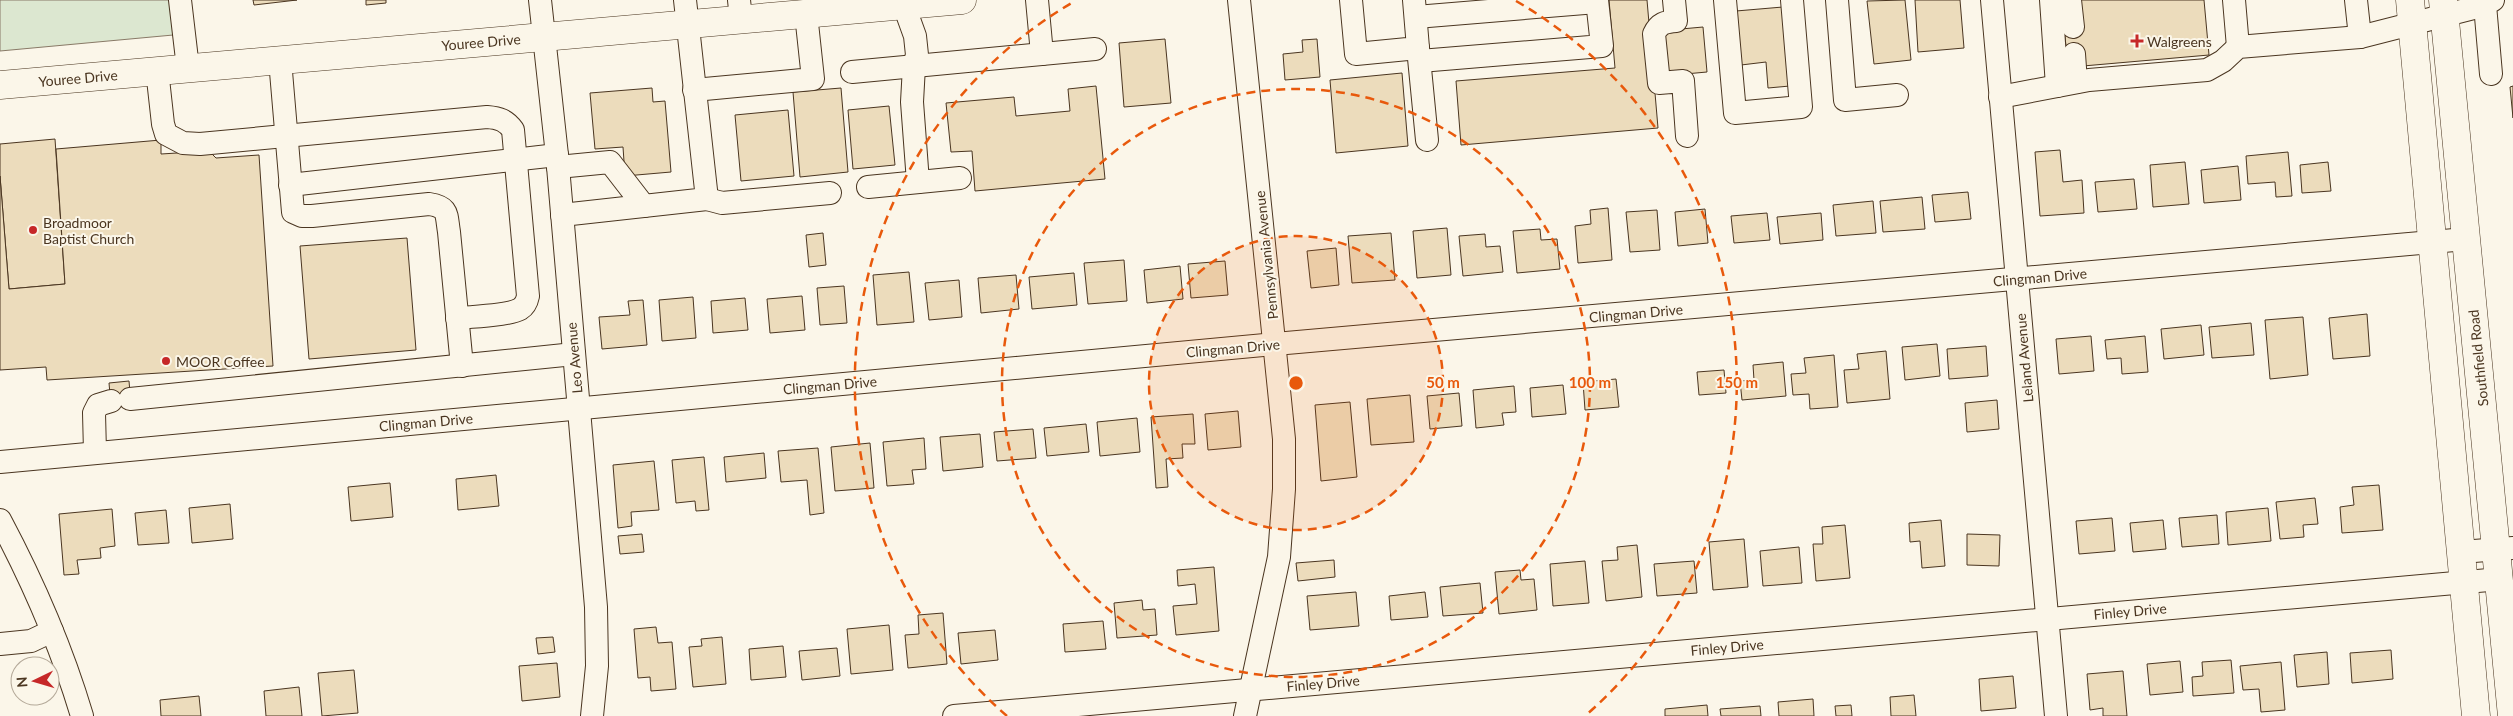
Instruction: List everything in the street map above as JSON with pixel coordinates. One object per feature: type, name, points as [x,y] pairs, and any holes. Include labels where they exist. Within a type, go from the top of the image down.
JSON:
[{"type":"main road","name":"Youree Drive","points":[[0,85],[544,36],[687,12],[740,10],[806,14],[902,3],[962,0]]},
{"type":"main road","name":"Southfield Road","points":[[2444,8],[2466,239],[2505,549],[2500,579],[2512,716]]},
{"type":"main road","points":[[2411,12],[2476,716]]},
{"type":"street","points":[[180,0],[188,68]]},
{"type":"street","name":"Leo Avenue","points":[[540,0],[562,215],[596,607],[597,666],[592,716]]},
{"type":"street","points":[[1037,0],[1042,54]]},
{"type":"street","name":"Pennsylvania Avenue","points":[[1239,0],[1284,439],[1282,529],[1279,557],[1245,716]]},
{"type":"street","points":[[1351,0],[1356,54],[1419,54],[1602,46],[1597,1],[1415,8],[1419,54],[1427,140]]},
{"type":"street","points":[[1674,0],[1676,21],[1664,22],[1654,34],[1659,83],[1683,81],[1688,136]]},
{"type":"street","points":[[1725,0],[1735,113],[1800,107],[1792,0]]},
{"type":"street","points":[[1837,0],[1845,100],[1897,95]]},
{"type":"street","name":"Leland Avenue","points":[[1992,0],[2056,716]]},
{"type":"street","points":[[2051,0],[2067,84]]},
{"type":"street","points":[[2070,0],[2072,27]]},
{"type":"street","points":[[2234,0],[2238,47]]},
{"type":"street","points":[[2356,0],[2360,37]]},
{"type":"street","points":[[2000,97],[2067,84],[2207,70],[2223,61],[2238,47],[2360,37],[2411,12],[2488,2],[2491,74]]},
{"type":"street","points":[[902,3],[915,36],[917,55],[914,66],[912,102],[918,182]]},
{"type":"street","points":[[687,12],[707,199]]},
{"type":"street","points":[[694,90],[813,79],[806,14]]},
{"type":"street","points":[[852,72],[1095,50]]},
{"type":"street","points":[[2067,84],[2074,54]]},
{"type":"street","points":[[280,60],[293,212],[302,216],[429,204],[440,206],[446,212],[462,366]]},
{"type":"street","points":[[157,70],[163,124],[166,134],[183,144],[200,144],[487,117],[499,118],[508,123],[513,130],[528,296],[527,303],[520,309],[511,312],[457,318]]},
{"type":"street","points":[[290,185],[516,160],[610,162],[644,206]]},
{"type":"street","points":[[868,187],[960,178]]},
{"type":"street","points":[[562,215],[707,199],[722,203],[830,193]]},
{"type":"street","name":"Clingman Drive","points":[[0,462],[1275,344],[2466,239]]},
{"type":"street","points":[[95,452],[94,413],[98,406],[121,400],[574,354]]},
{"type":"street","points":[[0,520],[52,631],[82,716]]},
{"type":"street","points":[[2461,552],[2505,549]]},
{"type":"street","name":"Finley Drive","points":[[954,716],[2500,579]]},
{"type":"street","points":[[0,644],[31,641],[52,631]]},
{"type":"green space","points":[[0,0],[180,0],[184,34],[0,51]]},
{"type":"building","points":[[253,0],[297,0],[254,5]]},
{"type":"building","points":[[366,0],[386,0],[386,3],[366,5]]},
{"type":"building","points":[[1609,0],[1647,0],[1658,128],[1461,145],[1456,81],[1615,68]]},
{"type":"building","points":[[1905,0],[1911,60],[1874,64],[1867,1]]},
{"type":"building","points":[[1915,0],[1960,0],[1964,48],[1918,52]]},
{"type":"building","name":"Walgreens","points":[[2079,0],[2204,0],[2209,55],[2083,66],[2067,55],[2064,28]]},
{"type":"building","points":[[1783,7],[1790,86],[1768,88],[1766,62],[1741,65],[1736,11]]},
{"type":"building","points":[[1703,27],[1707,72],[1663,76],[1659,31]]},
{"type":"building","points":[[1165,39],[1171,103],[1124,107],[1119,43]]},
{"type":"building","points":[[1317,39],[1320,77],[1285,80],[1283,54],[1303,52],[1302,40]]},
{"type":"building","points":[[1402,73],[1408,146],[1336,153],[1330,80]]},
{"type":"building","points":[[1096,86],[1105,179],[975,191],[972,151],[951,152],[946,103],[1014,97],[1016,116],[1070,111],[1068,89]]},
{"type":"building","points":[[2513,86],[2513,118],[2510,87]]},
{"type":"building","points":[[652,88],[653,102],[665,101],[671,172],[625,176],[623,147],[595,149],[590,93]]},
{"type":"building","points":[[841,88],[848,172],[800,177],[793,92]]},
{"type":"building","points":[[889,106],[895,165],[853,169],[848,110]]},
{"type":"building","points":[[788,110],[794,176],[741,181],[735,115]]},
{"type":"building","name":"Broadmoor Baptist Church","points":[[55,139],[65,284],[9,289],[0,176],[0,144]]},
{"type":"building","points":[[161,140],[161,154],[209,151],[216,158],[259,155],[273,366],[47,380],[46,367],[0,370],[0,176],[9,289],[65,284],[56,149]]},
{"type":"building","points":[[2060,150],[2063,182],[2082,180],[2084,213],[2040,216],[2035,152]]},
{"type":"building","points":[[2288,152],[2292,196],[2276,197],[2275,182],[2248,184],[2246,156]]},
{"type":"building","points":[[2185,162],[2189,204],[2153,207],[2150,165]]},
{"type":"building","points":[[2328,162],[2331,191],[2302,193],[2300,165]]},
{"type":"building","points":[[2238,166],[2241,200],[2204,203],[2201,170]]},
{"type":"building","points":[[2134,179],[2137,209],[2098,212],[2095,182]]},
{"type":"building","points":[[1968,192],[1971,219],[1935,222],[1932,195]]},
{"type":"building","points":[[1922,197],[1925,229],[1883,232],[1880,201]]},
{"type":"building","points":[[1873,201],[1876,233],[1836,236],[1833,205]]},
{"type":"building","points":[[1608,208],[1612,260],[1578,263],[1575,226],[1591,224],[1590,210]]},
{"type":"building","points":[[1705,209],[1708,243],[1678,246],[1675,212]]},
{"type":"building","points":[[1657,210],[1660,250],[1630,252],[1626,212]]},
{"type":"building","points":[[1767,213],[1770,240],[1734,243],[1731,216]]},
{"type":"building","points":[[1821,213],[1823,240],[1780,244],[1777,217]]},
{"type":"building","points":[[1447,228],[1451,275],[1417,278],[1413,231]]},
{"type":"building","points":[[1540,229],[1541,240],[1557,239],[1560,269],[1517,273],[1513,231]]},
{"type":"building","points":[[823,233],[826,265],[809,267],[806,235]]},
{"type":"building","points":[[1391,233],[1395,280],[1352,283],[1348,236]]},
{"type":"building","points":[[1485,234],[1486,247],[1500,246],[1503,272],[1463,276],[1459,236]]},
{"type":"building","points":[[407,238],[416,350],[309,359],[300,246]]},
{"type":"building","points":[[1336,248],[1339,285],[1311,288],[1307,251]]},
{"type":"building","points":[[1124,260],[1127,301],[1088,304],[1084,263]]},
{"type":"building","points":[[1225,261],[1228,295],[1191,298],[1188,264]]},
{"type":"building","points":[[1180,266],[1183,299],[1147,303],[1144,270]]},
{"type":"building","points":[[909,272],[914,322],[877,325],[873,275]]},
{"type":"building","points":[[1074,273],[1077,305],[1032,309],[1029,277]]},
{"type":"building","points":[[1016,275],[1019,309],[981,313],[978,278]]},
{"type":"building","points":[[959,280],[962,317],[929,320],[925,283]]},
{"type":"building","points":[[844,286],[847,323],[820,325],[817,288]]},
{"type":"building","points":[[802,296],[805,330],[770,333],[767,299]]},
{"type":"building","points":[[693,297],[696,338],[662,341],[659,300]]},
{"type":"building","points":[[745,298],[748,330],[713,333],[711,301]]},
{"type":"building","points":[[643,300],[647,345],[602,349],[599,317],[630,315],[628,301]]},
{"type":"building","points":[[2367,314],[2370,356],[2333,359],[2329,318]]},
{"type":"building","points":[[2303,317],[2308,375],[2270,379],[2265,320]]},
{"type":"building","points":[[2251,323],[2254,355],[2212,358],[2209,327]]},
{"type":"building","points":[[2201,325],[2204,355],[2164,359],[2161,329]]},
{"type":"building","points":[[2091,336],[2094,371],[2059,374],[2056,339]]},
{"type":"building","points":[[2145,336],[2148,372],[2122,374],[2121,358],[2107,359],[2105,340]]},
{"type":"building","points":[[1937,344],[1940,376],[1905,380],[1902,347]]},
{"type":"building","points":[[1986,346],[1988,376],[1949,379],[1947,349]]},
{"type":"building","points":[[1886,351],[1890,399],[1847,403],[1844,370],[1859,369],[1857,354]]},
{"type":"building","points":[[1834,355],[1838,407],[1810,409],[1809,394],[1793,395],[1791,374],[1806,373],[1804,358]]},
{"type":"building","points":[[1783,362],[1786,396],[1742,400],[1740,381],[1754,380],[1753,365]]},
{"type":"building","points":[[1724,370],[1726,393],[1699,395],[1697,372]]},
{"type":"building","points":[[1616,379],[1619,407],[1585,410],[1583,382]]},
{"type":"building","points":[[129,381],[131,404],[111,406],[109,383]]},
{"type":"building","points":[[1563,385],[1566,414],[1532,417],[1530,388]]},
{"type":"building","points":[[1514,386],[1516,412],[1502,413],[1504,425],[1476,428],[1473,390]]},
{"type":"building","points":[[1459,393],[1462,426],[1430,429],[1427,396]]},
{"type":"building","points":[[1410,395],[1414,442],[1371,445],[1367,399]]},
{"type":"building","points":[[1997,400],[1999,429],[1967,432],[1965,403]]},
{"type":"building","points":[[1350,402],[1357,477],[1321,481],[1315,405]]},
{"type":"building","points":[[1238,411],[1241,447],[1208,450],[1205,414]]},
{"type":"building","points":[[1193,414],[1195,444],[1182,444],[1183,458],[1166,459],[1168,487],[1156,488],[1151,417]]},
{"type":"building","points":[[1137,418],[1140,452],[1100,456],[1097,422]]},
{"type":"building","points":[[1086,424],[1089,452],[1047,456],[1044,428]]},
{"type":"building","points":[[1033,429],[1036,458],[997,461],[994,432]]},
{"type":"building","points":[[980,434],[983,467],[943,471],[940,437]]},
{"type":"building","points":[[924,438],[926,469],[912,470],[914,484],[887,486],[883,442]]},
{"type":"building","points":[[870,443],[874,488],[835,491],[831,447]]},
{"type":"building","points":[[818,448],[824,513],[810,515],[807,480],[781,482],[778,451]]},
{"type":"building","points":[[764,453],[766,478],[726,482],[724,457]]},
{"type":"building","points":[[704,457],[709,510],[696,511],[695,501],[676,503],[672,460]]},
{"type":"building","points":[[654,461],[659,510],[631,512],[632,526],[618,528],[613,465]]},
{"type":"building","points":[[496,475],[499,506],[458,510],[456,479]]},
{"type":"building","points":[[390,483],[393,517],[351,521],[348,487]]},
{"type":"building","points":[[2379,485],[2383,530],[2342,533],[2340,507],[2354,505],[2352,487]]},
{"type":"building","points":[[2315,498],[2318,524],[2303,525],[2304,537],[2280,539],[2276,502]]},
{"type":"building","points":[[230,504],[233,539],[192,543],[189,508]]},
{"type":"building","points":[[2268,508],[2271,541],[2228,545],[2226,512]]},
{"type":"building","points":[[112,509],[115,546],[100,548],[101,558],[77,560],[79,574],[64,575],[59,514]]},
{"type":"building","points":[[166,510],[169,543],[138,545],[135,513]]},
{"type":"building","points":[[2217,515],[2219,544],[2182,547],[2179,518]]},
{"type":"building","points":[[2112,518],[2115,551],[2079,554],[2076,521]]},
{"type":"building","points":[[1941,520],[1945,566],[1922,568],[1920,541],[1910,542],[1909,523]]},
{"type":"building","points":[[2163,520],[2166,549],[2133,552],[2130,523]]},
{"type":"building","points":[[1845,525],[1850,578],[1816,581],[1813,544],[1823,544],[1822,527]]},
{"type":"building","points":[[642,534],[644,552],[620,554],[618,536]]},
{"type":"building","points":[[1967,534],[2000,535],[1999,566],[1967,565]]},
{"type":"building","points":[[1744,539],[1748,587],[1713,590],[1709,542]]},
{"type":"building","points":[[1637,545],[1642,597],[1606,601],[1602,561],[1618,560],[1617,547]]},
{"type":"building","points":[[1799,547],[1802,583],[1763,586],[1760,551]]},
{"type":"building","points":[[1334,560],[1335,577],[1298,581],[1296,563]]},
{"type":"building","points":[[1585,561],[1589,603],[1553,606],[1550,564]]},
{"type":"building","points":[[1694,561],[1697,593],[1657,596],[1654,564]]},
{"type":"building","points":[[1214,567],[1219,631],[1176,635],[1173,606],[1197,604],[1195,584],[1178,586],[1177,570]]},
{"type":"building","points":[[1520,570],[1521,580],[1534,579],[1537,610],[1499,614],[1495,572]]},
{"type":"building","points":[[1480,583],[1483,613],[1443,616],[1440,587]]},
{"type":"building","points":[[1356,592],[1359,626],[1310,630],[1307,596]]},
{"type":"building","points":[[1425,592],[1428,617],[1391,620],[1389,596]]},
{"type":"building","points":[[1142,600],[1143,610],[1155,609],[1157,635],[1117,638],[1114,603]]},
{"type":"building","points":[[943,613],[947,664],[908,668],[905,635],[919,634],[918,615]]},
{"type":"building","points":[[1103,621],[1106,649],[1065,652],[1063,624]]},
{"type":"building","points":[[889,625],[893,670],[851,674],[847,629]]},
{"type":"building","points":[[656,627],[658,643],[672,642],[676,689],[651,691],[650,677],[638,678],[634,629]]},
{"type":"building","points":[[995,630],[998,660],[961,664],[958,633]]},
{"type":"building","points":[[553,637],[555,652],[538,654],[536,638]]},
{"type":"building","points":[[722,637],[726,684],[693,687],[689,647],[702,646],[701,639]]},
{"type":"building","points":[[783,646],[786,677],[751,680],[749,649]]},
{"type":"building","points":[[837,648],[840,676],[802,680],[799,651]]},
{"type":"building","points":[[2391,650],[2393,679],[2352,683],[2350,653]]},
{"type":"building","points":[[2327,652],[2329,684],[2297,687],[2294,655]]},
{"type":"building","points":[[2231,660],[2234,693],[2193,696],[2192,677],[2203,676],[2202,662]]},
{"type":"building","points":[[2180,661],[2183,692],[2150,695],[2147,664]]},
{"type":"building","points":[[2281,662],[2285,710],[2261,712],[2259,689],[2243,690],[2240,666]]},
{"type":"building","points":[[557,663],[560,697],[522,701],[519,666]]},
{"type":"building","points":[[354,670],[358,713],[322,716],[318,673]]},
{"type":"building","points":[[2123,671],[2127,716],[2103,716],[2103,708],[2090,710],[2087,674]]},
{"type":"building","points":[[2013,676],[2016,708],[1981,711],[1979,679]]},
{"type":"building","points":[[299,687],[302,716],[266,716],[264,691]]},
{"type":"building","points":[[1914,695],[1916,716],[1891,716],[1890,697]]},
{"type":"building","points":[[199,696],[201,716],[161,716],[160,700]]},
{"type":"building","points":[[1813,699],[1814,716],[1779,716],[1778,702]]},
{"type":"building","points":[[1707,705],[1708,716],[1665,716],[1665,709]]},
{"type":"building","points":[[1851,705],[1852,716],[1836,716],[1835,706]]},
{"type":"building","points":[[1760,706],[1761,716],[1721,716],[1720,709]]},
{"type":"place","name":"Walgreens","points":[[2137,41]]},
{"type":"place","name":"Broadmoor Baptist Church","points":[[33,230]]},
{"type":"place","name":"MOOR Coffee","points":[[166,361]]}]
